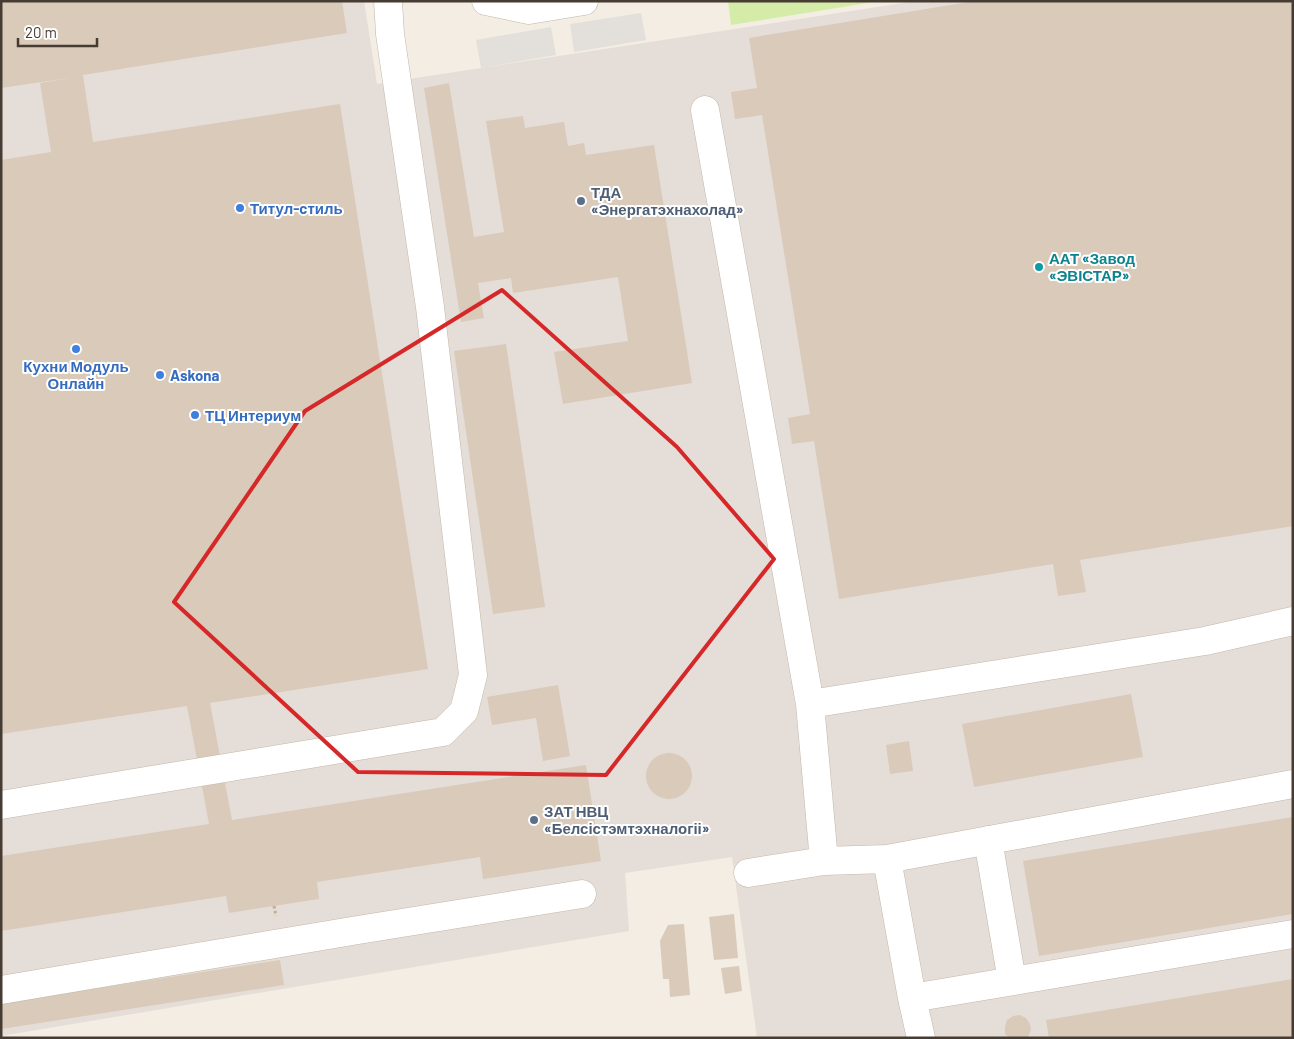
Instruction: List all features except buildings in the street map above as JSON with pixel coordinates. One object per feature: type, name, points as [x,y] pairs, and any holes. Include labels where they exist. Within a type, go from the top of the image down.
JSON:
[{"type":"lane","points":[[1,805],[443,732],[464,711],[473,675],[430,307],[390,34],[388,1]]},
{"type":"lane","points":[[486,1],[528,10],[584,1]]},
{"type":"lane","points":[[705,110],[810,704],[824,861]]},
{"type":"lane","points":[[810,704],[1205,641],[1293,621]]},
{"type":"lane","points":[[748,873],[824,861],[887,859],[1293,784]]},
{"type":"lane","points":[[988,840],[1012,981]]},
{"type":"lane","points":[[887,859],[921,1038]]},
{"type":"lane","points":[[1,990],[582,894]]},
{"type":"lane","points":[[912,998],[1293,934]]},
{"type":"highlighted area","points":[[502,290],[677,447],[774,559],[606,775],[358,772],[174,602],[305,411]]},
{"type":"shaded area","points":[[1,1],[364,1],[377,84],[916,1],[1293,1],[1293,1038],[757,1038],[732,857],[625,873],[629,931],[1,1036]]},
{"type":"shaded area","points":[[641,13],[646,40],[574,52],[570,24]]},
{"type":"shaded area","points":[[551,27],[556,55],[481,68],[476,40]]},
{"type":"green space","points":[[728,1],[880,1],[731,25]]},
{"type":"place","name":"ТДА «Энергатэхнахолад»","points":[[581,201]]},
{"type":"place","name":"Титул-cтиль","points":[[240,208]]},
{"type":"place","name":"ААТ «Завод «ЭВІСТАР»","points":[[1039,267]]},
{"type":"place","name":"Кухни Модуль Онлайн","points":[[76,349]]},
{"type":"place","name":"Askona","points":[[160,375]]},
{"type":"place","name":"ТЦ Интериум","points":[[195,415]]},
{"type":"place","name":"ЗАТ НВЦ «Белсістэмтэхналогіі»","points":[[534,820]]}]
